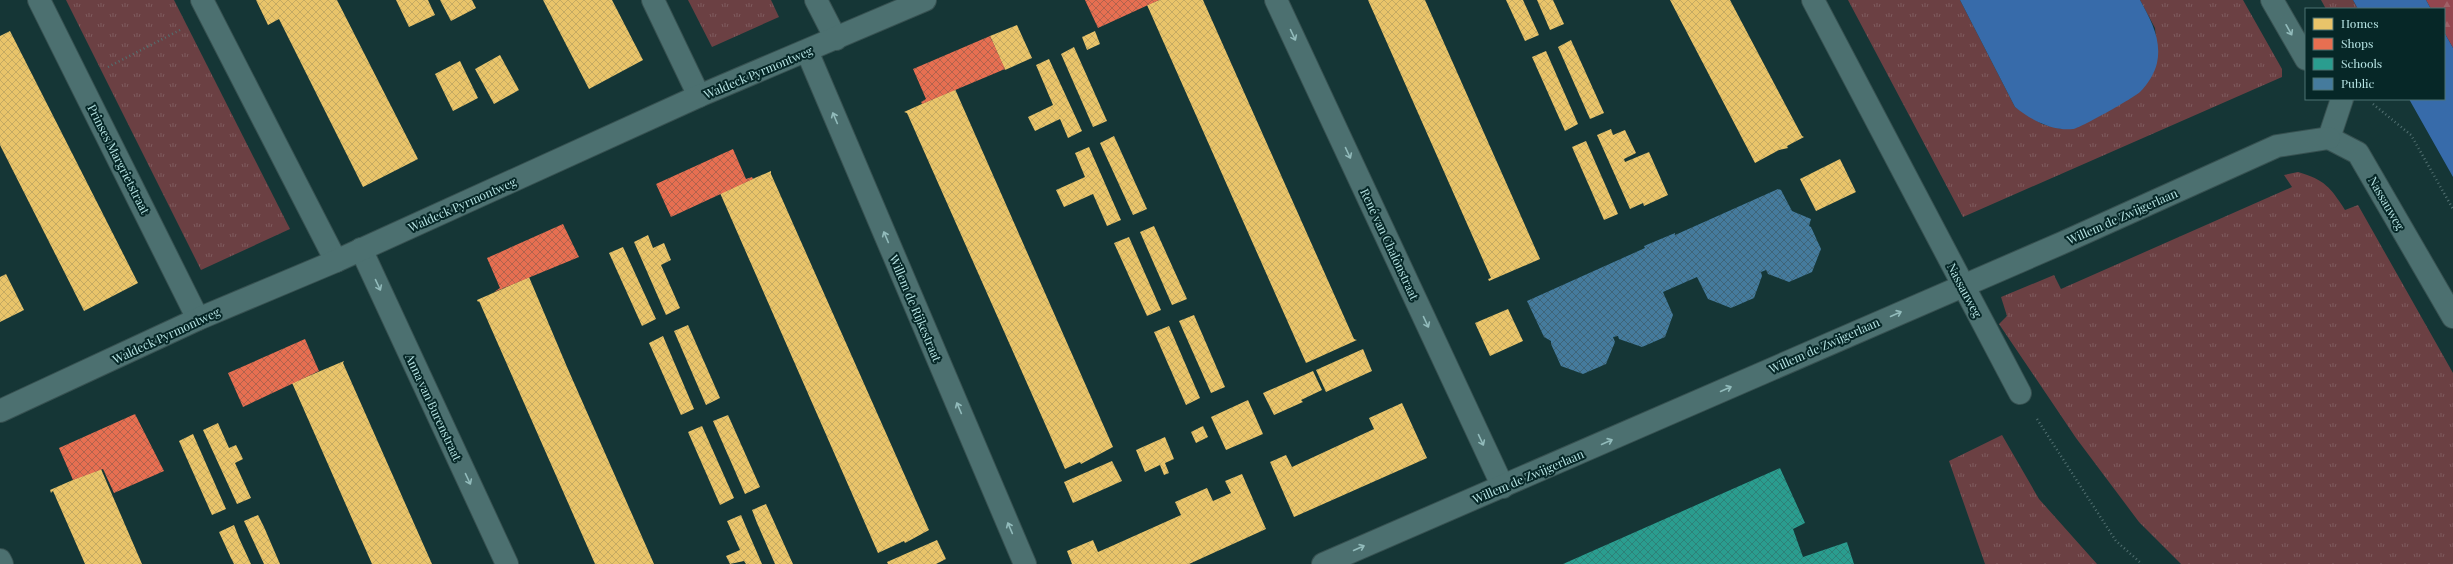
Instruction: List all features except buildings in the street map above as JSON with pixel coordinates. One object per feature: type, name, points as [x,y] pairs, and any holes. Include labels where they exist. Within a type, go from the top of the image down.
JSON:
[{"type":"street","name":"Prinses Margrietstraat","points":[[39,0],[198,319]]},
{"type":"street","points":[[653,0],[699,96]]},
{"type":"street","points":[[816,0],[836,39]]},
{"type":"street","name":"Waldeck Pyrmontweg","points":[[0,411],[198,319],[336,261],[699,96],[925,0]]},
{"type":"street","name":"René van Chalônstraat","points":[[1276,0],[1503,487]]},
{"type":"street","name":"Nassauweg","points":[[1813,0],[2020,393]]},
{"type":"street","points":[[2272,0],[2305,57]]},
{"type":"street","points":[[205,7],[336,261]]},
{"type":"street","name":"Willem de Rijkestraat","points":[[807,51],[1025,564]]},
{"type":"street","points":[[2329,138],[2342,100]]},
{"type":"street","name":"Willem de Zwijgerlaan","points":[[1323,564],[1503,487],[1962,285],[2062,243],[2277,146],[2329,138]]},
{"type":"street","name":"Nassauweg","points":[[2329,138],[2358,153],[2453,317]]},
{"type":"street","name":"Anna van Burenstraat","points":[[361,249],[507,564]]},
{"type":"street","points":[[0,560],[2,564]]},
{"type":"path","points":[[80,81],[205,7]]},
{"type":"path","points":[[2368,100],[2410,135],[2453,209]]},
{"type":"path","points":[[2020,393],[2116,541],[2142,564]]},
{"type":"green space","points":[[66,0],[174,0],[290,229],[201,270]]},
{"type":"green space","points":[[688,0],[771,0],[779,17],[712,47]]},
{"type":"green space","points":[[1848,0],[1960,0],[2015,107],[2042,124],[2062,129],[2156,39],[2155,28],[2140,0],[2243,0],[2282,69],[2282,77],[1963,217]]},
{"type":"green space","points":[[2321,0],[2353,0],[2357,8],[2325,8]]},
{"type":"green space","points":[[2426,0],[2453,0],[2453,48],[2445,34],[2445,8],[2430,8]]},
{"type":"green space","points":[[2298,172],[2315,178],[2326,185],[2345,210],[2358,205],[2453,373],[2453,564],[2181,564],[2139,522],[2076,438],[1999,324],[2007,316],[2001,297],[2054,275],[2061,289],[2292,187],[2284,175]]},
{"type":"green space","points":[[2002,435],[2039,499],[2097,564],[1985,564],[1949,461]]},
{"type":"water","points":[[1960,0],[2140,0],[2152,23],[2157,38],[2158,55],[2156,67],[2150,79],[2140,92],[2077,128],[2065,129],[2042,124],[2015,107]]},
{"type":"water","points":[[2353,0],[2426,0],[2430,8],[2357,8]]},
{"type":"water","points":[[2445,34],[2453,48],[2453,177],[2410,100],[2445,100]]}]
